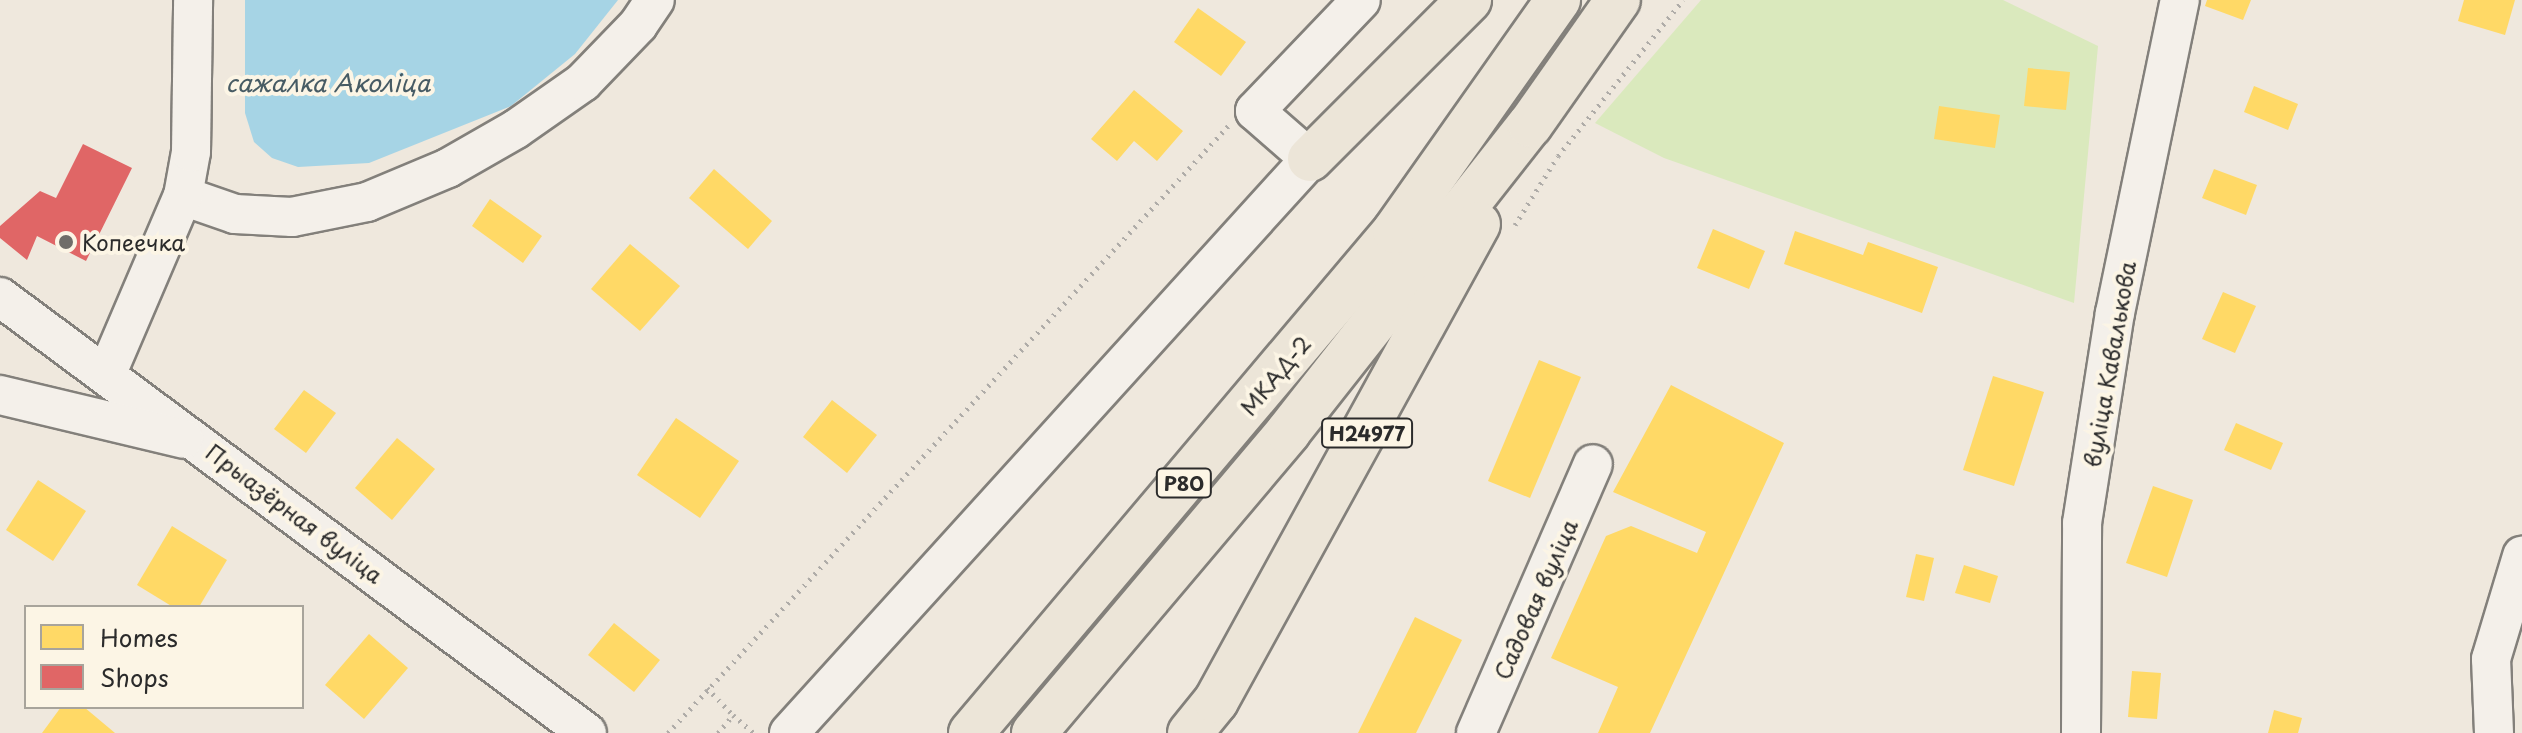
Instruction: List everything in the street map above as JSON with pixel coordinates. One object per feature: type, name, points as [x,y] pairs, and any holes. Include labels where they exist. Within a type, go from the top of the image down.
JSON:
[{"type":"highway","points":[[1310,159],[1469,0]]},
{"type":"highway","name":"МКАД-2","points":[[971,733],[1395,231],[1558,0]]},
{"type":"highway","name":"Р80","points":[[1034,733],[1288,432],[1530,125],[1618,0]]},
{"type":"highway","name":"Н24977","points":[[1190,733],[1216,701],[1384,402],[1530,125]]},
{"type":"street","points":[[107,373],[183,196],[191,152],[193,0]]},
{"type":"street","points":[[183,196],[235,214],[292,217],[381,196],[448,168],[583,82],[638,25],[655,0]]},
{"type":"street","points":[[789,733],[1310,159],[1255,111],[1361,0]]},
{"type":"street","name":"вуліца Кавалькова","points":[[2081,733],[2082,523],[2115,313],[2180,0]]},
{"type":"street","name":"Прыазёрная вуліца","points":[[0,297],[107,373],[587,733]]},
{"type":"street","points":[[0,395],[202,444]]},
{"type":"street","name":"Садовая вуліца","points":[[1476,733],[1593,464]]},
{"type":"street","points":[[2494,733],[2490,684],[2509,641],[2522,556]]},
{"type":"path","points":[[668,733],[1222,129],[1255,111]]},
{"type":"path","points":[[707,688],[754,733]]},
{"type":"path","points":[[718,733],[733,715]]},
{"type":"green space","points":[[1701,0],[2003,0],[2098,46],[2074,303],[1664,158],[1595,123]]},
{"type":"water","name":"сажалка Аколіца","points":[[245,0],[618,0],[575,54],[511,106],[369,163],[298,167],[272,158],[254,142],[245,113]]},
{"type":"building: Homes","points":[[2207,0],[2251,0],[2243,20],[2205,6]]},
{"type":"building: Homes","points":[[2464,0],[2515,0],[2505,35],[2458,21]]},
{"type":"building: Homes","points":[[1198,8],[1246,42],[1221,76],[1174,42]]},
{"type":"building: Homes","points":[[2028,68],[2070,72],[2066,110],[2024,106]]},
{"type":"building: Homes","points":[[2254,86],[2298,104],[2288,130],[2244,112]]},
{"type":"building: Homes","points":[[1134,90],[1183,131],[1157,161],[1134,141],[1117,161],[1091,139]]},
{"type":"building: Homes","points":[[1939,106],[2000,115],[1995,148],[1934,139]]},
{"type":"building: Homes","points":[[714,169],[772,221],[748,249],[689,198]]},
{"type":"building: Homes","points":[[2214,169],[2257,185],[2246,215],[2202,198]]},
{"type":"building: Homes","points":[[490,199],[542,236],[523,263],[472,226]]},
{"type":"building: Homes","points":[[1713,229],[1765,251],[1749,289],[1697,268]]},
{"type":"building: Homes","points":[[1795,231],[1863,255],[1868,242],[1938,267],[1922,313],[1784,264]]},
{"type":"building: Homes","points":[[630,244],[680,286],[640,331],[591,289]]},
{"type":"building: Homes","points":[[2223,292],[2256,306],[2235,353],[2202,339]]},
{"type":"building: Homes","points":[[1539,360],[1581,377],[1530,498],[1488,481]]},
{"type":"building: Homes","points":[[1993,376],[2044,392],[2014,486],[1963,470]]},
{"type":"building: Homes","points":[[1671,385],[1784,443],[1650,733],[1598,733],[1618,687],[1551,658],[1606,536],[1631,526],[1697,553],[1706,532],[1613,492]]},
{"type":"building: Homes","points":[[304,390],[336,413],[306,453],[274,429]]},
{"type":"building: Homes","points":[[832,400],[877,435],[847,473],[803,437]]},
{"type":"building: Homes","points":[[676,418],[739,461],[700,518],[637,475]]},
{"type":"building: Homes","points":[[2236,423],[2283,443],[2271,470],[2224,450]]},
{"type":"building: Homes","points":[[397,438],[435,469],[392,520],[355,488]]},
{"type":"building: Homes","points":[[38,480],[86,511],[53,561],[6,530]]},
{"type":"building: Homes","points":[[2153,486],[2193,500],[2167,577],[2126,563]]},
{"type":"building: Homes","points":[[172,526],[227,560],[200,605],[170,605],[137,585]]},
{"type":"building: Homes","points":[[1916,554],[1934,558],[1924,601],[1906,597]]},
{"type":"building: Homes","points":[[1964,565],[1998,576],[1990,603],[1955,593]]},
{"type":"building: Homes","points":[[1415,617],[1462,640],[1416,733],[1358,733]]},
{"type":"building: Homes","points":[[614,623],[660,660],[634,692],[588,655]]},
{"type":"building: Homes","points":[[369,634],[408,668],[364,719],[325,685]]},
{"type":"building: Homes","points":[[2132,671],[2161,673],[2157,719],[2128,717]]},
{"type":"building: Homes","points":[[60,709],[86,709],[115,733],[42,733]]},
{"type":"building: Homes","points":[[2274,710],[2302,718],[2298,733],[2268,733]]},
{"type":"building: Shops","points":[[83,144],[132,168],[86,261],[37,236],[27,260],[0,238],[0,226],[40,191],[56,198]]},
{"type":"place","name":"Копеечка","points":[[66,242]]}]
